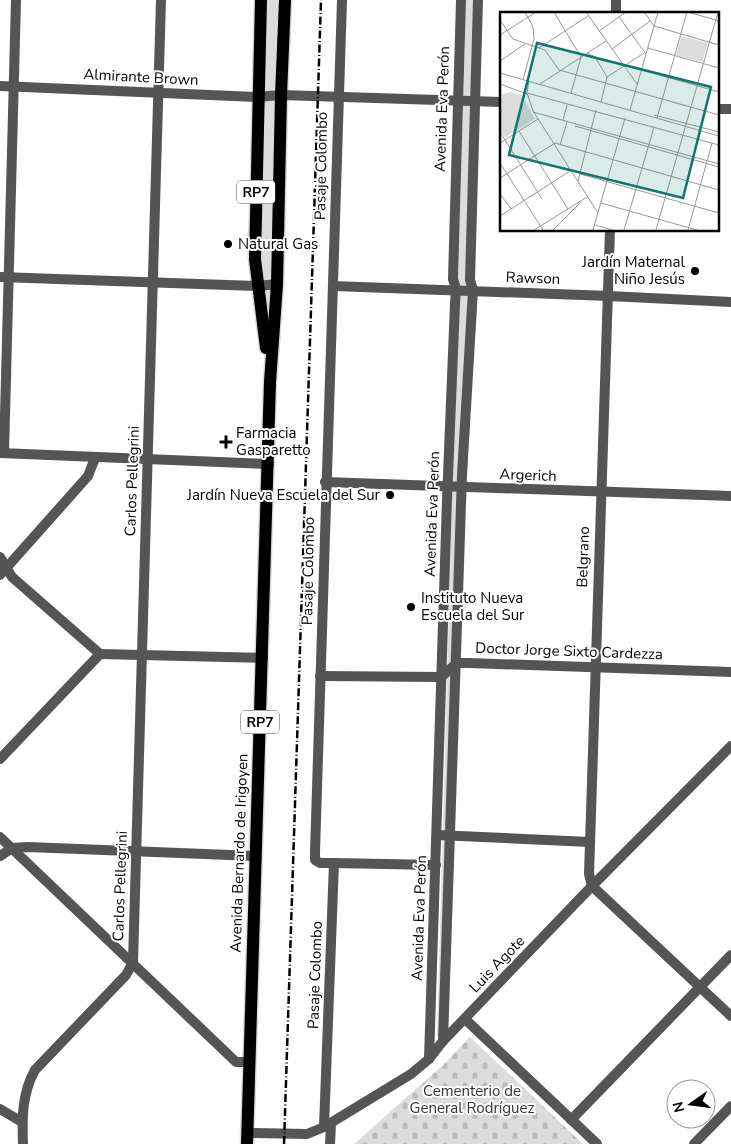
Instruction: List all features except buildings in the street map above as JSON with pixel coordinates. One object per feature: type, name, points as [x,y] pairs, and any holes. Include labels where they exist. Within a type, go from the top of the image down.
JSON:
[{"type":"main road","name":"RP7","points":[[261,0],[257,97],[255,259],[270,382]]},
{"type":"main road","name":"RP7","points":[[270,382],[278,284],[281,95],[285,0]]},
{"type":"main road","name":"Avenida Bernardo de Irigoyen","points":[[247,1139],[270,382]]},
{"type":"street","points":[[16,0],[5,277],[2,453],[268,464]]},
{"type":"street","name":"Carlos Pellegrini","points":[[132,962],[161,0]]},
{"type":"street","name":"Pasaje Colombo","points":[[330,1144],[328,1126],[334,863],[320,863],[315,860],[325,482],[342,0]]},
{"type":"street","name":"Avenida Eva Perón","points":[[429,1059],[447,487],[456,289],[453,280],[461,0]]},
{"type":"street","name":"Avenida Eva Perón","points":[[443,1041],[462,488],[473,290],[470,280],[478,0]]},
{"type":"street","name":"Almirante Brown","points":[[0,86],[257,97],[281,95],[500,102]]},
{"type":"street","points":[[718,109],[731,109]]},
{"type":"street","name":"Belgrano","points":[[592,886],[589,874],[610,231]]},
{"type":"street","points":[[5,277],[258,286],[278,284]]},
{"type":"street","name":"Rawson","points":[[333,286],[456,289],[731,302]]},
{"type":"street","points":[[3,571],[88,476],[95,458]]},
{"type":"street","name":"Argerich","points":[[325,482],[731,496]]},
{"type":"street","points":[[0,557],[3,571],[100,654],[263,658]]},
{"type":"street","points":[[0,759],[100,654]]},
{"type":"street","name":"Doctor Jorge Sixto Cardezza","points":[[442,677],[457,663],[731,672]]},
{"type":"street","points":[[320,676],[442,677]]},
{"type":"street","name":"Luis Agote","points":[[247,1139],[307,1134],[328,1126],[411,1074],[429,1059],[443,1041],[592,886],[731,746]]},
{"type":"street","points":[[437,834],[590,842]]},
{"type":"street","points":[[0,837],[236,1062],[249,1062]]},
{"type":"street","points":[[0,856],[12,848],[255,856]]},
{"type":"street","points":[[334,863],[436,865]]},
{"type":"street","points":[[592,886],[731,1016]]},
{"type":"street","points":[[571,1120],[731,955]]},
{"type":"street","points":[[23,1144],[22,1122],[28,1081],[35,1070],[126,975],[132,962]]},
{"type":"street","points":[[465,1019],[597,1144]]},
{"type":"street","points":[[694,1144],[731,1106]]},
{"type":"street","points":[[0,1109],[22,1122]]},
{"type":"green space","points":[[261,0],[285,0],[270,382],[256,270]]},
{"type":"green space","points":[[466,0],[475,0],[469,308],[442,1035],[437,1037]]},
{"type":"green space","name":"Cementerio de General Rodríguez","points":[[470,1037],[583,1144],[354,1144],[444,1064]]},
{"type":"railway","points":[[284,1144],[321,0]]},
{"type":"place","name":"Natural Gas","points":[[228,244]]},
{"type":"place","name":"Jardín Maternal Niño Jesús","points":[[695,271]]},
{"type":"place","name":"Farmacia Gasparetto","points":[[226,442]]},
{"type":"place","name":"Jardín Nueva Escuela del Sur","points":[[390,495]]},
{"type":"place","name":"Instituto Nueva Escuela del Sur","points":[[411,607]]}]
